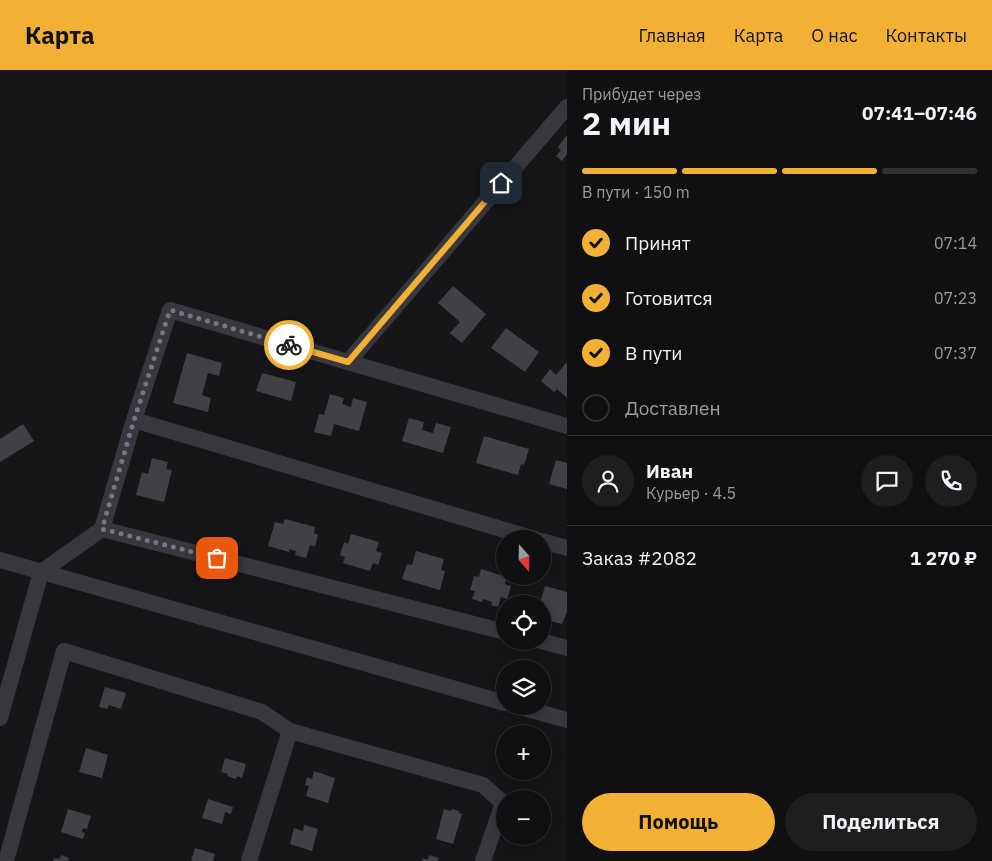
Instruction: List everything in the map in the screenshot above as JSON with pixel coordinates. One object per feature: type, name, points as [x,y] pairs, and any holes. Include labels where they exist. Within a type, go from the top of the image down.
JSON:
[{"type":"street","points":[[348,362],[567,107]]},
{"type":"street","points":[[0,718],[41,572],[102,529],[134,420],[170,310],[567,426]]},
{"type":"street","points":[[134,420],[505,530]]},
{"type":"street","points":[[102,529],[496,630]]},
{"type":"street","points":[[551,544],[567,548]]},
{"type":"street","points":[[0,560],[496,700]]},
{"type":"street","points":[[551,644],[567,648]]},
{"type":"street","points":[[6,861],[64,652],[262,712],[290,731],[483,785],[503,803],[483,861]]},
{"type":"street","points":[[549,715],[567,720]]},
{"type":"street","points":[[249,861],[290,731]]},
{"type":"building","points":[[567,135],[567,154],[562,161],[556,156],[561,150],[558,147]]},
{"type":"building","points":[[453,286],[486,314],[462,343],[450,333],[460,322],[438,303]]},
{"type":"building","points":[[506,328],[539,352],[525,372],[491,348]]},
{"type":"building","points":[[187,353],[222,363],[219,376],[208,373],[202,395],[211,398],[208,412],[173,403]]},
{"type":"building","points":[[566,363],[567,398],[557,389],[554,392],[541,381],[550,369],[556,375]]},
{"type":"building","points":[[262,373],[296,382],[291,401],[256,391]]},
{"type":"building","points":[[330,394],[344,398],[342,404],[351,407],[353,398],[367,402],[359,431],[334,424],[331,436],[314,432],[319,414],[324,415]]},
{"type":"building","points":[[409,418],[424,422],[422,430],[433,433],[436,423],[451,427],[443,453],[402,441]]},
{"type":"building","points":[[23,424],[34,441],[0,462],[0,439]]},
{"type":"building","points":[[484,436],[529,449],[524,465],[521,464],[518,475],[476,463]]},
{"type":"building","points":[[152,458],[168,462],[166,469],[172,470],[164,502],[136,495],[142,472],[148,474]]},
{"type":"building","points":[[556,460],[567,463],[567,489],[549,484]]},
{"type":"building","points":[[285,519],[315,527],[314,533],[318,535],[315,547],[310,545],[306,558],[295,555],[296,551],[290,549],[289,552],[268,546],[275,522],[283,524]]},
{"type":"building","points":[[351,534],[379,542],[376,551],[382,553],[378,565],[373,563],[370,571],[343,563],[345,557],[340,555],[344,542],[348,544]]},
{"type":"building","points":[[416,551],[444,559],[441,570],[445,571],[440,590],[402,579],[407,564],[412,565]]},
{"type":"building","points":[[481,569],[496,574],[496,585],[511,586],[508,595],[496,595],[496,606],[491,605],[492,602],[483,599],[482,602],[472,599],[475,591],[470,590],[474,576],[479,577]]},
{"type":"building","points":[[545,586],[567,592],[567,612],[562,624],[551,621],[551,595],[542,595]]},
{"type":"building","points":[[105,687],[126,693],[121,709],[109,705],[107,709],[99,707]]},
{"type":"building","points":[[86,748],[108,755],[102,778],[79,772]]},
{"type":"building","points":[[225,758],[246,764],[242,778],[237,776],[236,779],[221,772]]},
{"type":"building","points":[[314,771],[335,778],[328,803],[306,796],[309,786],[305,785],[307,777],[312,779]]},
{"type":"building","points":[[208,799],[233,807],[231,814],[225,812],[222,824],[202,818]]},
{"type":"building","points":[[68,809],[91,816],[87,829],[83,828],[82,832],[85,833],[83,839],[61,832]]},
{"type":"building","points":[[444,809],[451,811],[452,809],[462,814],[453,844],[436,839]]},
{"type":"building","points":[[304,825],[318,829],[312,851],[290,844],[294,828],[303,831]]},
{"type":"building","points":[[195,848],[215,854],[213,861],[191,861]]},
{"type":"building","points":[[61,855],[69,858],[68,861],[53,861],[54,858],[60,859]]},
{"type":"building","points":[[429,855],[439,858],[438,861],[422,861],[423,858],[428,860]]},
{"type":"way so far","points":[[217,558],[102,529],[134,420],[170,310],[289,345]]},
{"type":"route","points":[[289,345],[348,362],[501,183]]}]
